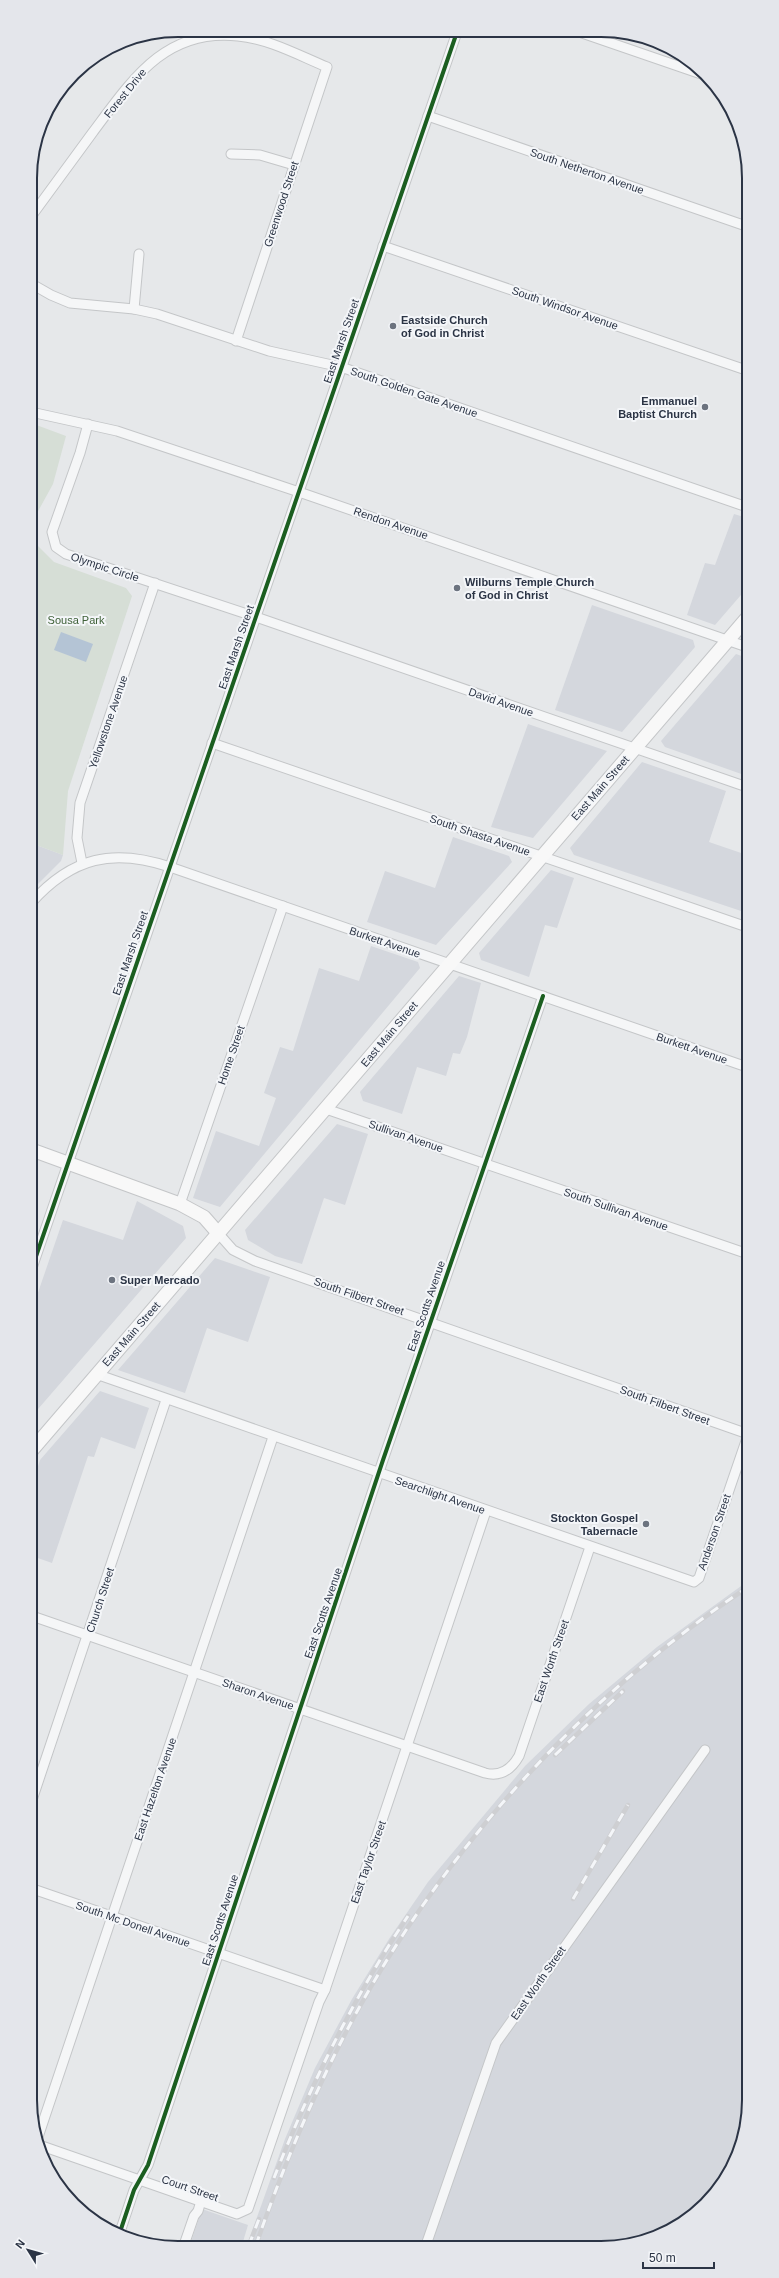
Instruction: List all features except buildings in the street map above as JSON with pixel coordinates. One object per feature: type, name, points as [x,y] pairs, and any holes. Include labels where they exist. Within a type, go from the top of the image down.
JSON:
[{"type":"main road","name":"East Main Street","points":[[37,1444],[742,624]]},
{"type":"main road","name":"South Filbert Street","points":[[37,1152],[180,1204],[204,1217],[218,1233]]},
{"type":"street","name":"Forest Drive","points":[[37,209],[133,80],[157,57],[185,42],[204,37]]},
{"type":"street","name":"Forest Drive","points":[[244,37],[265,41],[327,67]]},
{"type":"street","name":"East Marsh Street","points":[[37,1253],[455,37]]},
{"type":"street","points":[[594,37],[693,71]]},
{"type":"street","name":"Greenwood Street","points":[[236,341],[327,67]]},
{"type":"street","name":"South Netherton Avenue","points":[[428,116],[742,225]]},
{"type":"street","points":[[231,154],[260,155],[294,165]]},
{"type":"street","name":"South Windsor Avenue","points":[[383,246],[742,369]]},
{"type":"street","points":[[134,309],[138,254]]},
{"type":"street","name":"South Golden Gate Avenue","points":[[37,288],[51,296],[70,302],[134,309],[157,314],[269,351],[341,367],[742,505]]},
{"type":"street","name":"Rendon Avenue","points":[[37,413],[117,431],[299,492],[742,645]]},
{"type":"street","name":"Olympic Circle","points":[[88,424],[65,496],[53,524],[52,535],[54,543],[60,551],[256,617]]},
{"type":"street","name":"Yellowstone Avenue","points":[[82,863],[76,838],[80,803],[155,583]]},
{"type":"street","name":"David Avenue","points":[[256,617],[742,785]]},
{"type":"street","name":"South Shasta Avenue","points":[[212,743],[742,925]]},
{"type":"street","name":"Burkett Avenue","points":[[37,897],[50,884],[82,863],[95,859],[126,857],[170,867],[742,1065]]},
{"type":"street","name":"Home Street","points":[[180,1204],[282,906]]},
{"type":"street","name":"East Scotts Avenue","points":[[121,2229],[134,2190],[148,2165],[379,1474],[543,996]]},
{"type":"street","name":"Sullivan Avenue","points":[[326,1109],[485,1163]]},
{"type":"street","name":"South Sullivan Avenue","points":[[485,1163],[742,1252]]},
{"type":"street","name":"South Filbert Street","points":[[218,1233],[233,1250],[255,1260],[431,1321],[742,1433]]},
{"type":"street","name":"Searchlight Avenue","points":[[96,1374],[166,1400],[694,1582]]},
{"type":"street","name":"Church Street","points":[[37,1785],[166,1400]]},
{"type":"street","name":"East Hazelton Avenue","points":[[40,2130],[273,1437]]},
{"type":"street","name":"Anderson Street","points":[[694,1582],[698,1578],[742,1452]]},
{"type":"street","name":"East Taylor Street","points":[[245,2212],[248,2209],[319,2002],[325,1990],[486,1511]]},
{"type":"street","name":"East Worth Street","points":[[506,1771],[519,1756],[590,1547]]},
{"type":"street","name":"Sharon Avenue","points":[[37,1618],[492,1775],[506,1771]]},
{"type":"street","name":"East Worth Street","points":[[427,2241],[496,2043],[705,1750]]},
{"type":"street","name":"South Mc Donell Avenue","points":[[37,1890],[325,1990]]},
{"type":"street","name":"Court Street","points":[[45,2147],[237,2214],[245,2212]]},
{"type":"street","points":[[185,2241],[194,2216],[198,2211],[201,2202]]},
{"type":"shaded area","points":[[734,514],[742,516],[742,594],[715,625],[687,615],[705,563],[715,565]]},
{"type":"shaded area","points":[[592,605],[693,640],[695,647],[622,732],[555,710]]},
{"type":"shaded area","points":[[736,654],[742,656],[742,774],[665,747],[661,741]]},
{"type":"shaded area","points":[[528,724],[607,751],[533,838],[491,827]]},
{"type":"shaded area","points":[[642,762],[726,791],[709,842],[742,853],[742,911],[574,855],[570,848]]},
{"type":"shaded area","points":[[453,837],[509,856],[512,862],[436,945],[367,922],[385,871],[435,888]]},
{"type":"shaded area","points":[[37,845],[63,855],[61,861],[37,885]]},
{"type":"shaded area","points":[[551,870],[574,878],[557,928],[545,925],[529,977],[481,960],[479,953]]},
{"type":"shaded area","points":[[371,946],[418,962],[420,968],[220,1207],[193,1198],[216,1131],[259,1146],[276,1098],[264,1093],[280,1047],[293,1051],[319,968],[359,981]]},
{"type":"shaded area","points":[[459,976],[481,983],[467,1037],[460,1054],[453,1053],[446,1076],[417,1067],[402,1114],[363,1101],[360,1092]]},
{"type":"shaded area","points":[[337,1124],[368,1134],[345,1205],[324,1198],[302,1264],[275,1256],[248,1240],[245,1230]]},
{"type":"shaded area","points":[[137,1201],[183,1226],[186,1238],[37,1410],[37,1295],[63,1220],[123,1240]]},
{"type":"shaded area","points":[[215,1258],[270,1277],[248,1342],[207,1328],[185,1393],[118,1370]]},
{"type":"shaded area","points":[[100,1391],[149,1408],[135,1449],[101,1437],[94,1457],[88,1456],[52,1563],[37,1558],[37,1469],[40,1460]]},
{"type":"shaded area","points":[[742,1585],[742,2109],[735,2145],[723,2170],[713,2186],[701,2200],[672,2222],[646,2234],[619,2240],[248,2241],[285,2139],[315,2068],[352,1999],[389,1939],[428,1882],[525,1766],[589,1704],[657,1647]]},
{"type":"shaded area","points":[[202,2209],[248,2225],[243,2241],[191,2241]]},
{"type":"green space","name":"Sousa Park","points":[[37,425],[66,436],[53,484],[37,513]]},
{"type":"green space","name":"Sousa Park","points":[[37,545],[54,562],[126,588],[132,596],[68,791],[63,855],[37,845]]},
{"type":"water","points":[[61,632],[93,644],[86,662],[54,650]]},
{"type":"railway","points":[[257,2241],[300,2129],[326,2072],[354,2017],[391,1954],[432,1892],[477,1834],[525,1778],[576,1725],[631,1676],[688,1629],[742,1591]]},
{"type":"railway","points":[[555,1755],[623,1691]]},
{"type":"railway","points":[[573,1899],[628,1805]]},
{"type":"railway","points":[[274,2178],[302,2110],[334,2043],[369,1979],[408,1916]]},
{"type":"railway","points":[[251,2241],[259,2219]]},
{"type":"cycle path","points":[[37,1253],[455,37]]},
{"type":"cycle path","points":[[121,2229],[134,2190],[148,2165],[383,1460],[543,996]]},
{"type":"place","name":"Eastside Church of God in Christ","points":[[393,326]]},
{"type":"place","name":"Emmanuel Baptist Church","points":[[705,407]]},
{"type":"place","name":"Wilburns Temple Church of God in Christ","points":[[457,588]]},
{"type":"place","name":"Super Mercado","points":[[112,1280]]},
{"type":"place","name":"Stockton Gospel Tabernacle","points":[[646,1524]]}]
